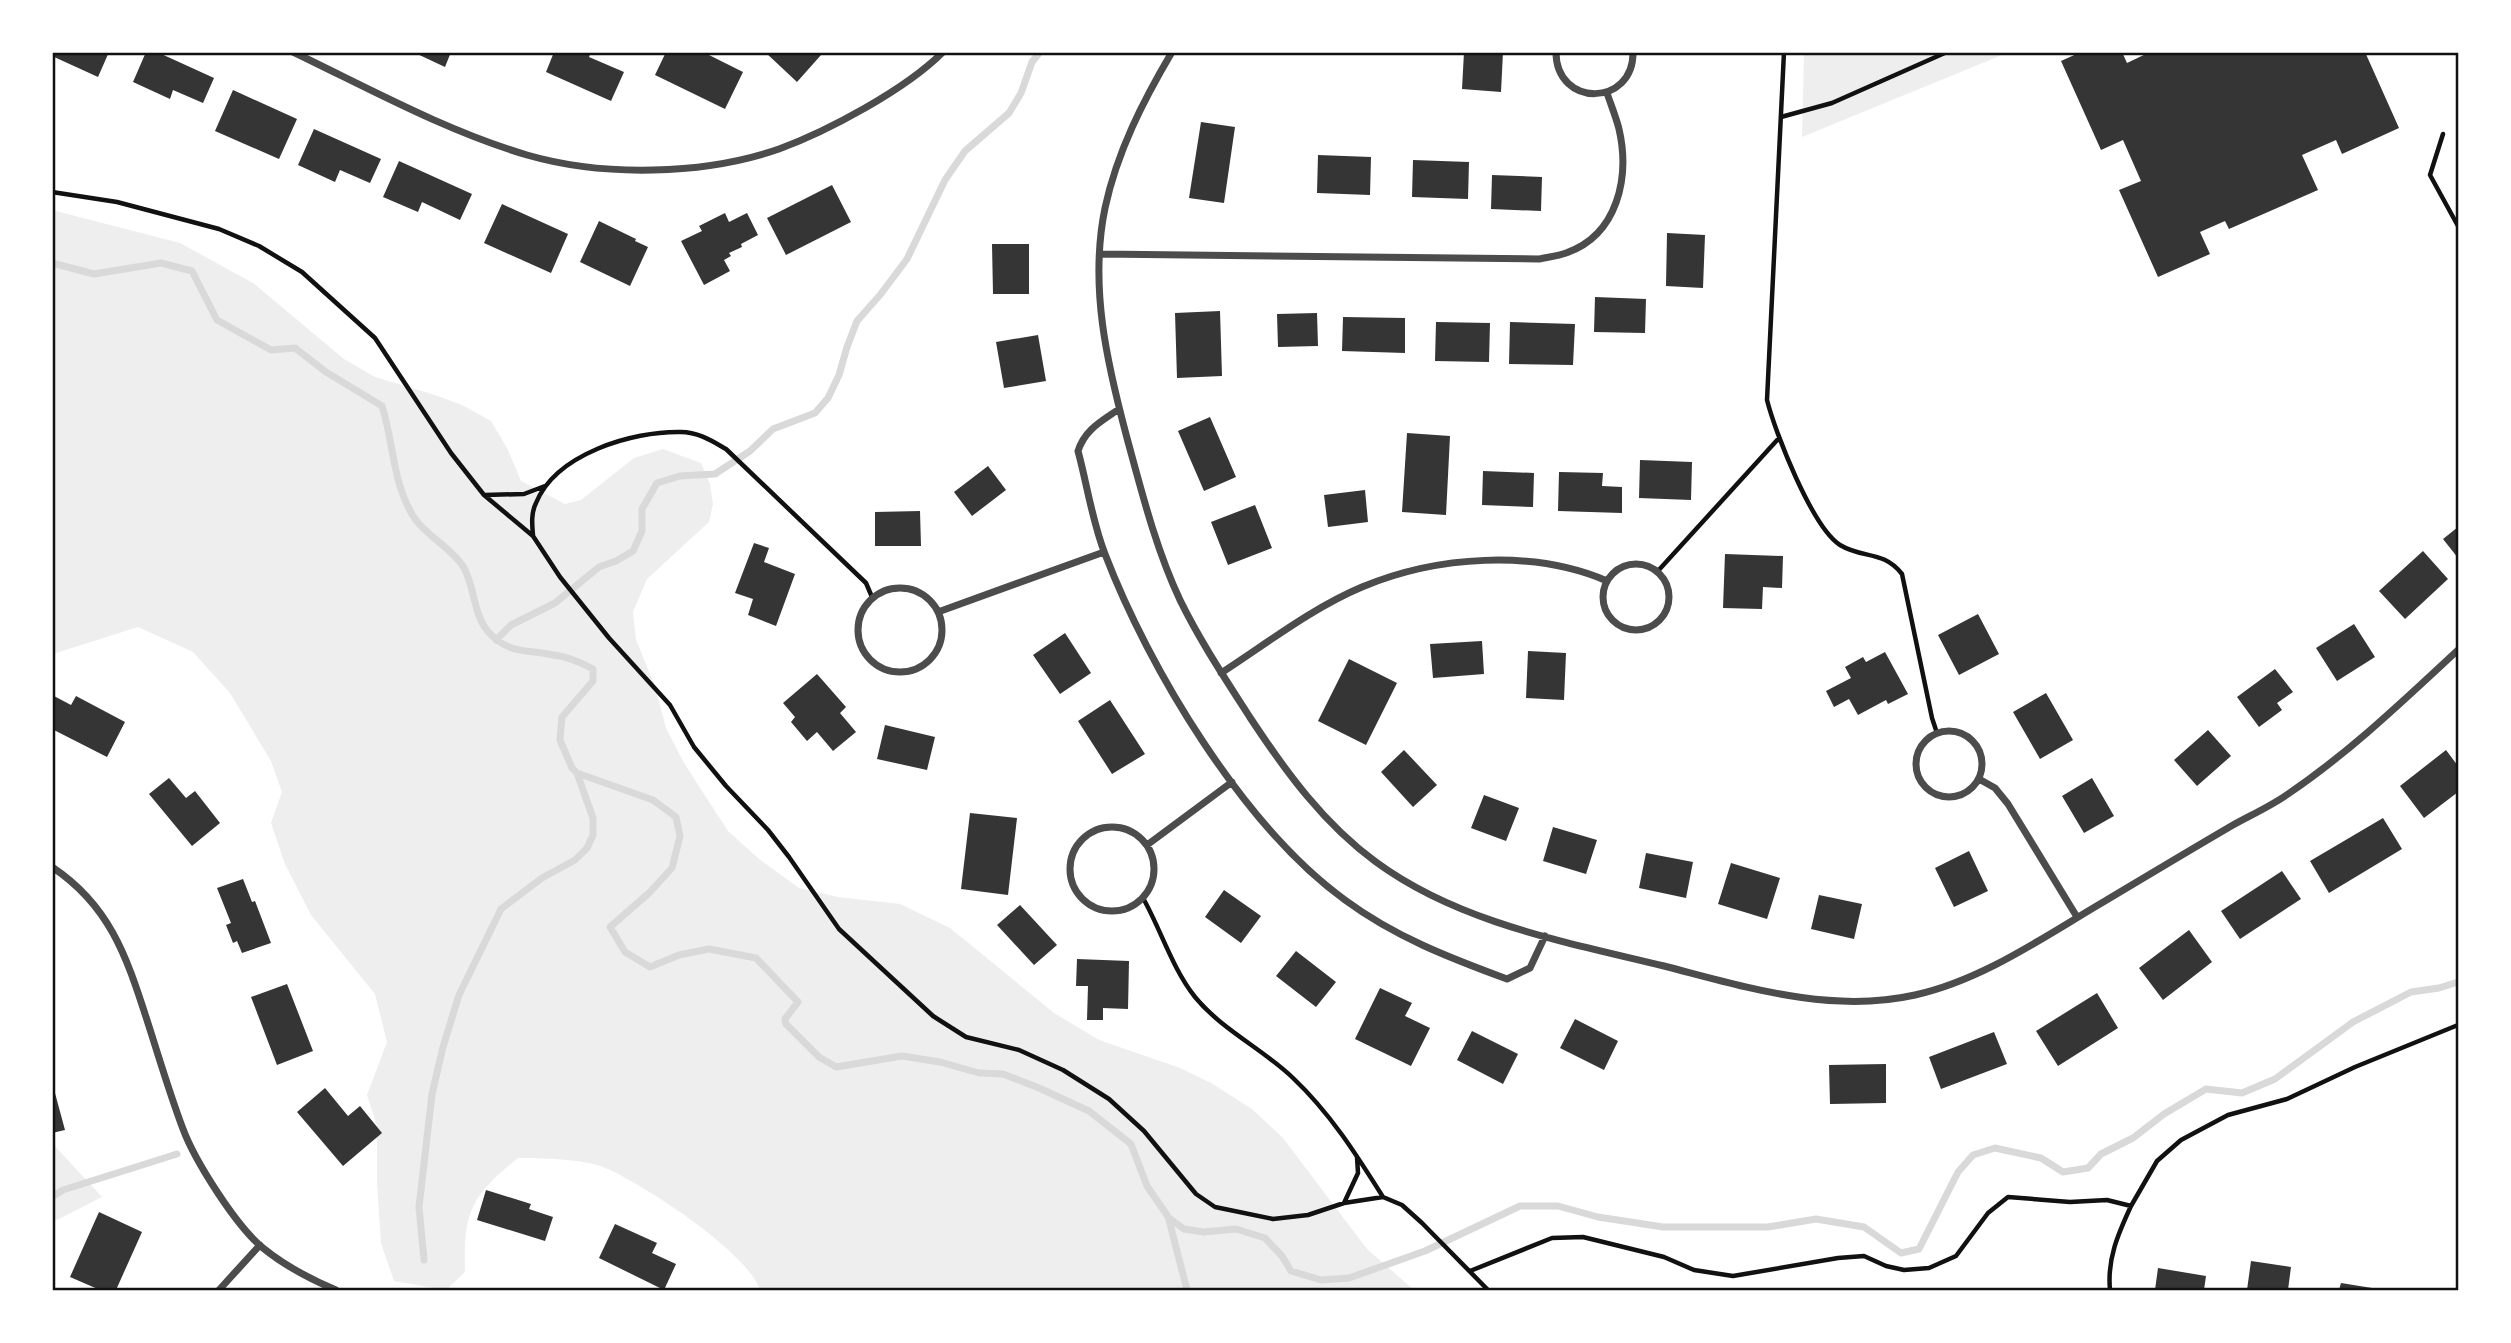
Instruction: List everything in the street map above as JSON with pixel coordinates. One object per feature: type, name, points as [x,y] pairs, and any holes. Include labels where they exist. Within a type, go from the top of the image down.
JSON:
[{"type":"street","points":[[293,52],[484,142],[530,156],[578,166],[627,170],[725,163],[776,150],[817,134],[897,90],[943,52]]},
{"type":"street","points":[[1172,52],[1129,132],[1105,211],[1101,254],[1099,310],[1119,409],[1154,533],[1179,598],[1221,673],[1309,799],[1339,831],[1371,859],[1401,880],[1435,898],[1476,915],[1545,936],[1762,991],[1823,1002],[1913,995],[1959,981],[2077,917],[2286,795],[2337,757],[2459,650]]},
{"type":"street","points":[[1556,52],[1556,64],[1563,79],[1575,90],[1590,94],[1606,93],[1621,85],[1630,72],[1633,52]]},
{"type":"street","points":[[1101,254],[1539,259],[1565,254],[1583,245],[1600,230],[1613,211],[1622,186],[1623,158],[1619,128],[1606,93]]},
{"type":"street","points":[[1119,409],[1092,427],[1078,451],[1104,552],[1137,625],[1178,702],[1232,782],[1269,829],[1343,899],[1418,945],[1507,979],[1530,968],[1545,936]]},
{"type":"street","points":[[938,612],[1104,552]]},
{"type":"street","points":[[1221,673],[1361,587],[1403,572],[1457,563],[1503,561],[1557,565],[1584,571],[1607,581]]},
{"type":"street","points":[[1630,565],[1643,565],[1657,572],[1666,584],[1668,603],[1660,620],[1643,629],[1623,628],[1606,612],[1603,598],[1607,581],[1620,568],[1630,565]]},
{"type":"street","points":[[891,589],[909,589],[927,597],[938,612],[942,635],[936,653],[925,664],[908,673],[892,673],[876,666],[863,652],[858,640],[857,625],[862,610],[872,597],[891,589]]},
{"type":"street","points":[[1937,733],[1960,733],[1976,745],[1983,766],[1979,779],[1970,790],[1949,797],[1934,794],[1919,776],[1916,764],[1919,751],[1926,740],[1937,733]]},
{"type":"street","points":[[1979,779],[1995,789],[2008,804],[2077,917]]},
{"type":"street","points":[[1147,845],[1232,782]]},
{"type":"street","points":[[1111,826],[1131,830],[1147,845],[1155,866],[1152,884],[1143,898],[1130,907],[1111,911],[1097,908],[1082,899],[1073,886],[1069,870],[1071,856],[1079,841],[1094,830],[1111,826]]},
{"type":"street","points":[[52,867],[73,881],[97,908],[120,944],[184,1131],[203,1170],[230,1209],[260,1245],[289,1267],[336,1290]]},
{"type":"street","points":[[219,1290],[260,1245]]},
{"type":"path","points":[[1784,52],[1767,400],[1772,423],[1801,487],[1823,527],[1838,544],[1857,553],[1882,557],[1894,564],[1902,574],[1937,733]]},
{"type":"path","points":[[1781,117],[1832,103],[1947,52]]},
{"type":"path","points":[[2443,134],[2430,175],[2459,226]]},
{"type":"path","points":[[52,192],[117,202],[219,229],[259,246],[302,272],[375,338],[451,453],[484,495],[533,536],[560,577],[609,638],[670,705],[695,747],[726,786],[768,830],[839,929],[933,1016],[966,1037],[1019,1050],[1063,1070],[1109,1099],[1144,1131],[1196,1194],[1215,1207],[1273,1219],[1308,1215],[1344,1203],[1383,1197],[1402,1205],[1488,1290]]},
{"type":"path","points":[[484,495],[524,494],[545,485],[571,464],[609,442],[643,435],[683,432],[708,438],[726,449],[866,583],[872,597]]},
{"type":"path","points":[[1657,572],[1779,438]]},
{"type":"path","points":[[533,536],[532,517],[545,485]]},
{"type":"path","points":[[1143,898],[1174,962],[1195,997],[1221,1021],[1293,1077],[1330,1116],[1383,1197]]},
{"type":"path","points":[[2110,1290],[2109,1275],[2114,1243],[2131,1206],[2157,1161],[2181,1140],[2228,1115],[2287,1098],[2459,1025]]},
{"type":"path","points":[[1344,1203],[1358,1173],[1357,1156]]},
{"type":"path","points":[[1470,1271],[1552,1238],[1583,1237],[1664,1257],[1694,1270],[1732,1276],[1864,1256],[1886,1266],[1904,1270],[1929,1268],[1956,1256],[1988,1213],[2008,1197],[2070,1202],[2107,1200],[2131,1206]]},
{"type":"shaded area","points":[[1804,53],[2007,53],[1802,137]]},
{"type":"shaded area","points":[[52,210],[180,243],[253,283],[344,359],[375,377],[462,405],[491,421],[507,448],[521,481],[565,504],[581,500],[634,458],[663,449],[701,463],[710,484],[713,504],[709,522],[647,579],[633,612],[636,640],[655,686],[666,728],[684,763],[728,831],[759,859],[799,888],[838,897],[900,904],[950,928],[1054,1013],[1099,1040],[1180,1068],[1211,1083],[1252,1109],[1283,1138],[1367,1249],[1414,1290],[760,1290],[751,1274],[736,1257],[692,1220],[620,1175],[585,1162],[527,1158],[518,1158],[480,1195],[468,1220],[465,1272],[446,1290],[394,1281],[381,1243],[377,1126],[367,1095],[387,1042],[375,994],[311,915],[285,864],[271,823],[282,792],[271,761],[230,693],[193,652],[138,627],[53,654]]},
{"type":"shaded area","points":[[52,1143],[102,1197],[53,1222],[52,1222]]},
{"type":"building","points":[[52,52],[109,52],[98,77],[52,56]]},
{"type":"building","points":[[146,52],[157,52],[214,78],[203,103],[173,90],[170,99],[133,82]]},
{"type":"building","points":[[413,52],[451,52],[445,67]]},
{"type":"building","points":[[554,52],[591,52],[589,57],[624,72],[611,101],[546,72]]},
{"type":"building","points":[[666,52],[703,52],[743,72],[725,109],[655,75]]},
{"type":"building","points":[[765,52],[818,52],[821,55],[797,82]]},
{"type":"building","points":[[1464,52],[1503,52],[1501,92],[1462,89]]},
{"type":"building","points":[[2081,52],[2122,52],[2127,63],[2150,52],[2365,52],[2399,128],[2342,154],[2336,140],[2302,155],[2318,190],[2229,229],[2225,221],[2200,232],[2210,254],[2158,277],[2119,190],[2141,181],[2123,140],[2101,150],[2061,61]]},
{"type":"building","points":[[233,90],[297,119],[279,159],[215,131]]},
{"type":"building","points":[[1201,122],[1235,127],[1224,203],[1189,198]]},
{"type":"building","points":[[314,129],[381,159],[370,183],[340,170],[335,182],[298,165]]},
{"type":"building","points":[[1318,155],[1371,157],[1370,195],[1317,193]]},
{"type":"building","points":[[1413,160],[1469,162],[1468,199],[1412,197]]},
{"type":"building","points":[[399,161],[472,194],[460,220],[422,202],[418,212],[383,197]]},
{"type":"building","points":[[1492,175],[1542,177],[1541,211],[1491,209]]},
{"type":"building","points":[[832,185],[851,222],[786,255],[767,218]]},
{"type":"building","points":[[502,204],[568,234],[551,273],[484,243]]},
{"type":"building","points":[[725,213],[729,222],[747,213],[758,235],[729,253],[731,256],[724,260],[730,271],[704,285],[681,241],[702,231],[699,226]]},
{"type":"building","points":[[599,221],[648,247],[630,286],[580,262]]},
{"type":"building","points":[[1667,233],[1705,235],[1703,288],[1666,286]]},
{"type":"building","points":[[992,244],[1029,244],[1029,294],[993,294]]},
{"type":"building","points":[[1595,297],[1646,299],[1645,333],[1594,332]]},
{"type":"building","points":[[1220,311],[1222,376],[1177,378],[1175,313]]},
{"type":"building","points":[[1317,313],[1318,346],[1278,347],[1277,314]]},
{"type":"building","points":[[1343,317],[1405,318],[1405,353],[1342,351]]},
{"type":"building","points":[[1436,322],[1490,323],[1489,362],[1435,361]]},
{"type":"building","points":[[1510,322],[1575,324],[1573,365],[1509,364]]},
{"type":"building","points":[[1038,335],[1046,381],[1004,388],[996,342]]},
{"type":"building","points":[[1210,417],[1236,477],[1204,491],[1178,431]]},
{"type":"building","points":[[1407,433],[1450,436],[1446,515],[1402,512]]},
{"type":"building","points":[[1640,460],[1692,462],[1691,500],[1639,498]]},
{"type":"building","points":[[988,466],[1006,490],[972,516],[954,492]]},
{"type":"building","points":[[1483,471],[1534,473],[1533,507],[1482,505]]},
{"type":"building","points":[[1559,472],[1603,473],[1602,486],[1622,487],[1622,513],[1558,511]]},
{"type":"building","points":[[1365,490],[1368,522],[1328,527],[1324,495]]},
{"type":"building","points":[[1255,505],[1272,548],[1228,565],[1211,522]]},
{"type":"building","points":[[920,511],[921,546],[875,546],[875,512]]},
{"type":"building","points":[[2458,527],[2458,558],[2443,539]]},
{"type":"building","points":[[754,543],[769,548],[764,562],[795,574],[776,626],[748,615],[753,599],[735,593]]},
{"type":"building","points":[[2423,551],[2448,579],[2405,619],[2379,591]]},
{"type":"building","points":[[1725,554],[1783,556],[1782,588],[1763,587],[1762,609],[1723,608]]},
{"type":"building","points":[[1978,614],[1999,654],[1959,675],[1938,635]]},
{"type":"building","points":[[2354,624],[2375,657],[2337,681],[2316,648]]},
{"type":"building","points":[[1065,633],[1091,673],[1060,694],[1033,655]]},
{"type":"building","points":[[1482,641],[1484,674],[1433,678],[1430,644]]},
{"type":"building","points":[[1528,651],[1566,653],[1564,700],[1526,698]]},
{"type":"building","points":[[1885,652],[1908,694],[1888,704],[1886,700],[1858,715],[1849,699],[1834,707],[1826,691],[1851,678],[1845,667],[1863,657],[1866,662]]},
{"type":"building","points":[[1349,659],[1397,683],[1366,745],[1318,721]]},
{"type":"building","points":[[2275,669],[2293,692],[2277,703],[2282,710],[2259,727],[2237,697]]},
{"type":"building","points":[[817,674],[846,707],[840,713],[856,732],[833,751],[817,732],[807,741],[791,722],[795,717],[783,703]]},
{"type":"building","points":[[2046,693],[2073,740],[2040,759],[2013,712]]},
{"type":"building","points":[[54,696],[71,705],[76,696],[125,722],[107,757],[52,729]]},
{"type":"building","points":[[1110,700],[1145,754],[1112,774],[1078,721]]},
{"type":"building","points":[[885,725],[935,737],[927,770],[877,759]]},
{"type":"building","points":[[2208,730],[2231,756],[2197,786],[2174,760]]},
{"type":"building","points":[[1404,750],[1437,785],[1413,807],[1381,772]]},
{"type":"building","points":[[2446,750],[2458,766],[2458,792],[2424,818],[2400,786]]},
{"type":"building","points":[[169,778],[186,798],[195,791],[220,823],[192,846],[149,794]]},
{"type":"building","points":[[2092,778],[2114,816],[2084,833],[2062,796]]},
{"type":"building","points":[[1484,795],[1519,808],[1506,841],[1471,828]]},
{"type":"building","points":[[970,813],[1017,818],[1008,895],[961,889]]},
{"type":"building","points":[[2383,818],[2402,849],[2329,893],[2310,861]]},
{"type":"building","points":[[1553,827],[1597,840],[1586,874],[1543,861]]},
{"type":"building","points":[[1969,851],[1988,891],[1954,907],[1935,868]]},
{"type":"building","points":[[1646,853],[1693,862],[1686,898],[1639,888]]},
{"type":"building","points":[[1731,863],[1780,878],[1767,919],[1718,904]]},
{"type":"building","points":[[2282,871],[2301,899],[2240,939],[2221,911]]},
{"type":"building","points":[[243,879],[252,902],[255,901],[271,943],[242,953],[237,941],[233,943],[226,925],[231,923],[217,888]]},
{"type":"building","points":[[1224,890],[1261,916],[1241,943],[1205,917]]},
{"type":"building","points":[[1819,895],[1862,904],[1854,939],[1811,929]]},
{"type":"building","points":[[1020,905],[1057,945],[1034,965],[997,925]]},
{"type":"building","points":[[2189,930],[2212,962],[2163,1000],[2139,968]]},
{"type":"building","points":[[1296,951],[1336,982],[1316,1007],[1276,976]]},
{"type":"building","points":[[1077,959],[1129,961],[1128,1009],[1103,1008],[1103,1020],[1087,1020],[1088,986],[1076,986]]},
{"type":"building","points":[[287,984],[313,1051],[277,1065],[251,997]]},
{"type":"building","points":[[1380,988],[1412,1003],[1405,1016],[1430,1028],[1411,1066],[1355,1039]]},
{"type":"building","points":[[2097,993],[2118,1028],[2058,1066],[2036,1031]]},
{"type":"building","points":[[1575,1019],[1618,1041],[1604,1070],[1560,1048]]},
{"type":"building","points":[[1472,1031],[1518,1054],[1503,1084],[1457,1060]]},
{"type":"building","points":[[1994,1032],[2007,1064],[1941,1089],[1929,1057]]},
{"type":"building","points":[[1886,1064],[1886,1103],[1830,1104],[1829,1065]]},
{"type":"building","points":[[52,1082],[65,1130],[52,1133]]},
{"type":"building","points":[[325,1088],[348,1116],[360,1106],[382,1133],[343,1166],[297,1112]]},
{"type":"building","points":[[486,1190],[531,1204],[529,1209],[553,1217],[545,1241],[477,1220]]},
{"type":"building","points":[[99,1212],[142,1232],[116,1290],[100,1290],[70,1277]]},
{"type":"building","points":[[615,1224],[657,1243],[652,1253],[676,1264],[664,1290],[599,1258]]},
{"type":"building","points":[[2251,1261],[2291,1267],[2288,1290],[2247,1290]]},
{"type":"building","points":[[2158,1268],[2206,1276],[2204,1290],[2155,1290]]},
{"type":"building","points":[[2341,1283],[2372,1288],[2339,1290]]},
{"type":"waterway","points":[[496,640],[511,625],[555,603],[599,567],[633,551],[642,531],[642,509],[657,483],[680,476],[715,474],[750,451],[773,429],[815,413],[828,398],[839,375],[857,321],[907,259],[945,180],[965,151],[1009,113],[1021,93],[1032,62],[1040,52]]},
{"type":"waterway","points":[[52,263],[94,274],[161,263],[192,271],[217,320],[271,350],[295,348],[326,372],[382,406],[407,506],[420,525],[460,561],[468,577],[479,616],[489,633],[509,647],[566,658],[593,669],[593,681],[562,717],[560,740],[572,768],[577,773],[653,800],[676,817],[680,836],[672,868],[649,893],[610,927],[625,952],[650,967],[679,955],[709,949],[756,958],[798,1002],[785,1019],[786,1024],[819,1057],[836,1067],[902,1056],[940,1062],[979,1073],[1003,1074],[1089,1111],[1131,1144],[1147,1186],[1169,1218],[1184,1229],[1204,1232],[1236,1229],[1265,1238],[1282,1256],[1291,1271],[1321,1280],[1349,1278],[1425,1251],[1520,1206],[1558,1206],[1598,1217],[1663,1227],[1768,1227],[1816,1219],[1864,1227],[1901,1253],[1919,1249],[1958,1172],[1973,1155],[1995,1148],[2041,1158],[2063,1172],[2088,1168],[2101,1154],[2133,1138],[2164,1114],[2206,1089],[2242,1093],[2275,1079],[2353,1022],[2411,992],[2458,982]]},
{"type":"waterway","points":[[424,1260],[419,1207],[432,1094],[459,995],[501,909],[542,878],[575,860],[587,848],[593,835],[593,818],[577,773]]},
{"type":"waterway","points":[[52,1197],[63,1190],[177,1154]]},
{"type":"waterway","points":[[1169,1220],[1187,1290]]}]
